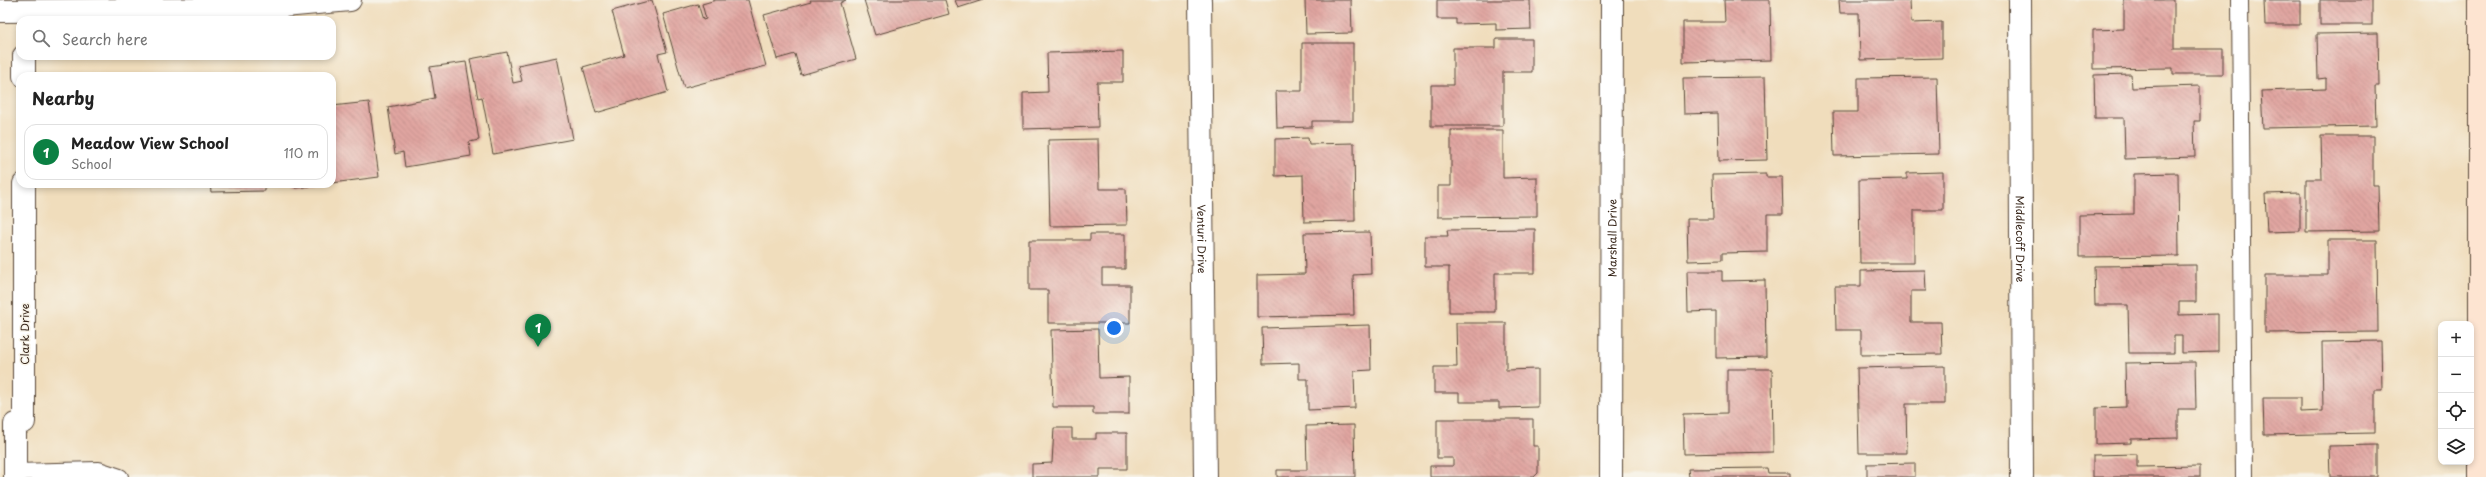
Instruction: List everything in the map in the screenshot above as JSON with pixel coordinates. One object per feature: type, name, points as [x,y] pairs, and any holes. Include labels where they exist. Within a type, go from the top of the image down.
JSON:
[{"type":"main road","points":[[2480,0],[2480,477]]},
{"type":"street","points":[[0,11],[24,15],[251,9],[350,0]]},
{"type":"street","name":"Venturi Drive","points":[[1200,0],[1205,477]]},
{"type":"street","name":"Marshall Drive","points":[[1611,477],[1612,0]]},
{"type":"street","name":"Middlecoff Drive","points":[[2020,0],[2022,477]]},
{"type":"street","points":[[24,60],[24,72]]},
{"type":"street","name":"Clark Drive","points":[[15,475],[7,424],[24,422],[24,188]]},
{"type":"lane","points":[[2240,0],[2244,477]]},
{"type":"lane","points":[[15,475],[100,470],[120,477]]},
{"type":"building","points":[[652,0],[667,52],[658,54],[668,92],[596,113],[583,67],[624,55],[612,11]]},
{"type":"building","points":[[716,0],[748,0],[766,66],[684,88],[663,14],[698,4],[703,20],[706,19],[702,4]]},
{"type":"building","points":[[810,0],[846,0],[840,3],[856,59],[801,75],[795,54],[777,59],[764,15],[811,2]]},
{"type":"building","points":[[864,0],[945,0],[949,14],[875,35]]},
{"type":"building","points":[[955,0],[983,0],[958,8]]},
{"type":"building","points":[[1305,0],[1351,0],[1352,33],[1306,34]]},
{"type":"building","points":[[1437,0],[1530,0],[1531,29],[1496,30],[1496,23],[1456,24],[1456,19],[1437,19]]},
{"type":"building","points":[[1724,0],[1770,0],[1771,60],[1683,62],[1683,22],[1725,22]]},
{"type":"building","points":[[1839,0],[1910,0],[1911,23],[1942,22],[1942,58],[1860,60],[1859,13],[1840,13]]},
{"type":"building","points":[[2124,0],[2174,0],[2174,49],[2223,49],[2223,74],[2173,74],[2173,68],[2093,69],[2093,30],[2124,29]]},
{"type":"building","points":[[2264,0],[2300,0],[2300,25],[2265,25]]},
{"type":"building","points":[[2320,0],[2372,0],[2372,25],[2320,25]]},
{"type":"building","points":[[2378,33],[2379,86],[2375,86],[2376,126],[2263,128],[2261,91],[2326,89],[2326,78],[2318,79],[2317,34]]},
{"type":"building","points":[[1496,39],[1532,39],[1532,72],[1503,72],[1503,126],[1431,126],[1431,85],[1453,85],[1453,48],[1496,48]]},
{"type":"building","points":[[1302,43],[1353,43],[1353,121],[1312,121],[1312,127],[1277,128],[1276,91],[1302,91]]},
{"type":"building","points":[[1123,51],[1123,82],[1097,82],[1098,127],[1023,129],[1023,93],[1048,92],[1047,53]]},
{"type":"building","points":[[507,52],[513,83],[522,81],[518,65],[557,57],[573,139],[493,154],[482,97],[478,98],[470,59]]},
{"type":"building","points":[[466,62],[479,140],[469,142],[471,156],[405,167],[403,152],[395,154],[388,107],[435,98],[430,67]]},
{"type":"building","points":[[2131,74],[2132,88],[2200,86],[2200,121],[2194,121],[2195,157],[2125,159],[2124,118],[2095,118],[2094,75]]},
{"type":"building","points":[[1765,77],[1767,160],[1719,161],[1718,113],[1684,114],[1683,78]]},
{"type":"building","points":[[1937,77],[1939,154],[1834,156],[1833,112],[1858,112],[1858,78]]},
{"type":"building","points":[[369,102],[379,177],[336,182],[336,106]]},
{"type":"building","points":[[1451,130],[1503,130],[1503,178],[1537,177],[1537,216],[1438,217],[1438,186],[1451,186]]},
{"type":"building","points":[[2321,136],[2373,136],[2373,185],[2378,185],[2379,231],[2306,232],[2306,179],[2322,179]]},
{"type":"building","points":[[1308,138],[1309,144],[1354,143],[1355,221],[1304,222],[1303,175],[1275,176],[1275,139]]},
{"type":"building","points":[[1098,139],[1099,189],[1126,189],[1127,225],[1050,226],[1048,140]]},
{"type":"building","points":[[1943,172],[1943,210],[1914,210],[1914,263],[1860,263],[1859,180],[1907,179],[1907,173]]},
{"type":"building","points":[[2178,173],[2179,256],[2079,257],[2079,215],[2134,214],[2134,174]]},
{"type":"building","points":[[1766,174],[1766,177],[1782,177],[1783,214],[1767,214],[1767,252],[1722,253],[1722,260],[1688,261],[1687,219],[1713,219],[1712,175]]},
{"type":"building","points":[[210,188],[265,188],[265,191],[211,192]]},
{"type":"building","points":[[2300,193],[2300,231],[2267,232],[2265,194]]},
{"type":"building","points":[[1535,229],[1535,273],[1495,273],[1495,312],[1449,312],[1449,267],[1425,267],[1425,236],[1448,236],[1447,230]]},
{"type":"building","points":[[1370,232],[1371,274],[1353,275],[1354,315],[1257,317],[1257,275],[1305,274],[1304,233]]},
{"type":"building","points":[[1090,234],[1125,234],[1125,269],[1102,269],[1102,285],[1130,285],[1130,323],[1048,323],[1048,290],[1029,290],[1029,240],[1090,240]]},
{"type":"building","points":[[2328,240],[2377,240],[2378,332],[2265,333],[2265,275],[2328,275]]},
{"type":"building","points":[[2196,265],[2196,302],[2179,302],[2179,315],[2218,314],[2218,352],[2182,353],[2182,336],[2174,336],[2174,353],[2129,353],[2128,305],[2095,305],[2094,266]]},
{"type":"building","points":[[1925,270],[1926,291],[1911,291],[1911,322],[1941,322],[1942,354],[1861,355],[1861,330],[1836,330],[1835,286],[1861,286],[1861,271]]},
{"type":"building","points":[[1687,271],[1722,271],[1722,281],[1765,280],[1766,357],[1716,358],[1716,311],[1688,312]]},
{"type":"building","points":[[1456,323],[1506,323],[1506,370],[1538,369],[1538,407],[1499,408],[1499,402],[1459,402],[1459,393],[1434,393],[1434,367],[1457,367]]},
{"type":"building","points":[[1370,325],[1371,370],[1354,371],[1355,408],[1308,410],[1308,379],[1299,379],[1299,363],[1263,364],[1262,328]]},
{"type":"building","points":[[1098,329],[1099,378],[1129,377],[1129,414],[1093,414],[1093,407],[1053,407],[1051,330]]},
{"type":"building","points":[[2381,341],[2382,390],[2375,390],[2375,433],[2264,435],[2263,398],[2300,398],[2300,412],[2323,411],[2322,342]]},
{"type":"building","points":[[2195,362],[2196,409],[2178,409],[2178,438],[2131,439],[2131,443],[2096,444],[2096,408],[2126,407],[2125,363]]},
{"type":"building","points":[[1945,366],[1945,404],[1906,404],[1907,453],[1859,453],[1857,368]]},
{"type":"building","points":[[1727,369],[1772,369],[1773,452],[1684,454],[1683,414],[1727,413]]},
{"type":"building","points":[[1437,419],[1533,419],[1533,446],[1538,446],[1538,473],[1534,477],[1430,477],[1430,466],[1453,466],[1453,458],[1437,458]]},
{"type":"building","points":[[1354,425],[1355,477],[1277,477],[1277,470],[1307,470],[1306,426]]},
{"type":"building","points":[[1054,428],[1072,428],[1072,439],[1096,439],[1096,433],[1127,433],[1127,469],[1100,469],[1100,477],[1032,477],[1032,464],[1052,463]]},
{"type":"building","points":[[2377,445],[2377,477],[2330,477],[2329,446]]},
{"type":"building","points":[[2137,454],[2137,467],[2200,466],[2200,477],[2093,477],[2093,455]]},
{"type":"building","points":[[1915,463],[1915,477],[1867,477],[1867,464]]},
{"type":"building","points":[[1767,468],[1768,473],[1790,473],[1790,477],[1689,477],[1688,469]]},
{"type":"place","name":"Meadow View School","points":[[538,347]]}]
